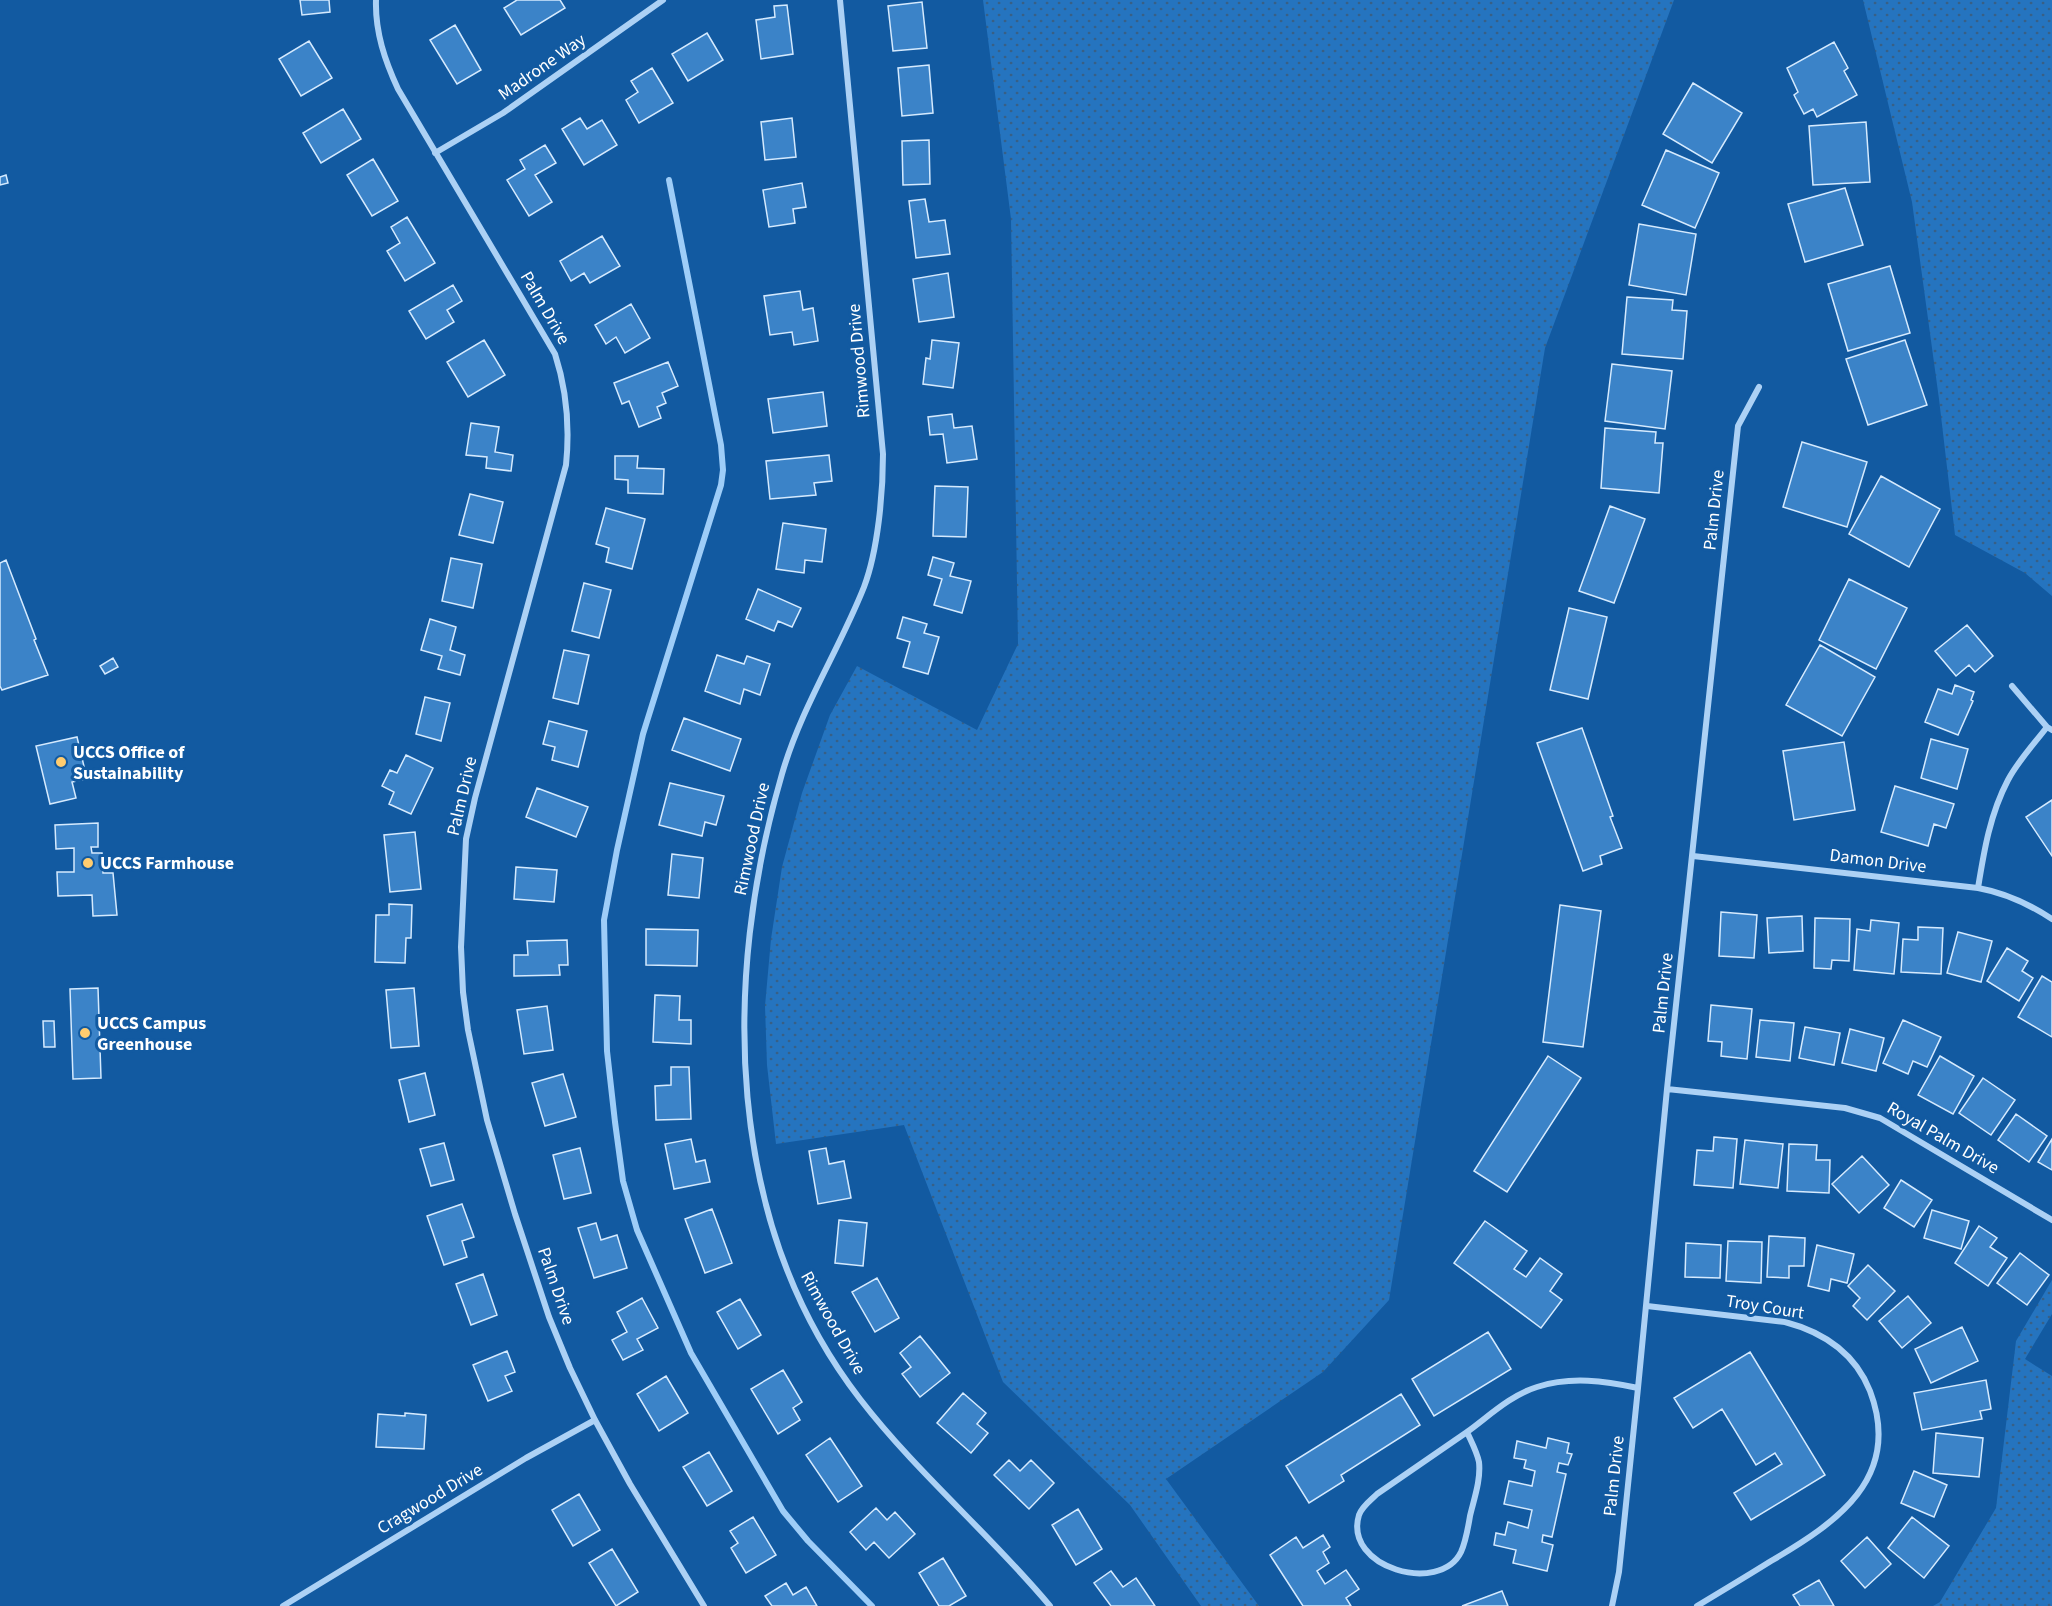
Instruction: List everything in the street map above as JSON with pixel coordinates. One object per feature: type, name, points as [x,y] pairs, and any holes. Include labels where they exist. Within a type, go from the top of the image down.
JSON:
[{"type":"street","name":"Palm Drive","points":[[376,0],[378,34],[386,63],[398,89],[555,354],[563,379],[568,407],[569,436],[566,465],[475,798],[466,839],[461,947],[468,1030],[487,1120],[549,1317],[595,1420],[630,1484],[704,1606]]},
{"type":"street","name":"Madrone Way","points":[[435,153],[503,113],[663,0]]},
{"type":"street","name":"Rimwood Drive","points":[[840,0],[883,454],[883,486],[866,583],[814,690],[792,744],[782,774],[758,874],[751,916],[744,1017],[745,1065],[752,1138],[770,1219],[782,1260],[798,1296],[834,1362],[859,1398],[886,1430],[1050,1606]]},
{"type":"street","name":"Palm Drive","points":[[1612,1606],[1619,1572],[1667,1089],[1694,856],[1738,426],[1759,387]]},
{"type":"street","points":[[1978,888],[1986,843],[2008,778],[2050,729],[2012,686]]},
{"type":"street","name":"Damon Drive","points":[[1694,856],[2001,892],[2037,909],[2052,919]]},
{"type":"street","name":"Royal Palm Drive","points":[[1667,1089],[1864,1112],[1895,1126],[2052,1220]]},
{"type":"street","name":"Troy Court","points":[[1647,1306],[1785,1322],[1806,1328],[1827,1338],[1843,1351],[1857,1367],[1875,1405],[1878,1429],[1870,1474],[1859,1493],[1845,1510],[1816,1534],[1697,1606]]},
{"type":"street","points":[[1467,1432],[1479,1460],[1478,1480],[1461,1553],[1449,1566],[1436,1573],[1385,1567],[1371,1556],[1363,1545],[1358,1530],[1359,1514],[1377,1494],[1503,1406],[1537,1387],[1553,1383],[1593,1380],[1638,1388]]},
{"type":"street","name":"Cragwood Drive","points":[[283,1606],[526,1458],[595,1420]]},
{"type":"shaded area","points":[[983,0],[1674,0],[1545,348],[1389,1300],[1323,1372],[1166,1479],[1259,1606],[1201,1606],[1130,1505],[1003,1382],[904,1125],[776,1144],[767,1065],[765,1006],[771,939],[782,867],[802,793],[830,715],[857,666],[977,730],[1018,644],[1011,219]]},
{"type":"shaded area","points":[[1863,0],[2052,0],[2052,596],[2025,573],[1955,535],[1912,202]]},
{"type":"shaded area","points":[[2052,1280],[2052,1314],[2025,1359],[2052,1376],[2052,1606],[1933,1606],[1940,1602],[1996,1508],[2016,1341]]},
{"type":"building","points":[[300,0],[329,0],[330,12],[302,15]]},
{"type":"building","points":[[517,0],[560,0],[565,8],[521,35],[504,8]]},
{"type":"building","points":[[922,2],[927,48],[893,51],[888,6]]},
{"type":"building","points":[[787,5],[793,54],[761,59],[756,20],[775,17],[774,6]]},
{"type":"building","points":[[455,25],[481,70],[457,84],[430,40]]},
{"type":"building","points":[[707,33],[723,60],[688,81],[672,54]]},
{"type":"building","points":[[309,41],[332,78],[301,96],[279,59]]},
{"type":"building","points":[[1834,42],[1848,68],[1844,71],[1857,95],[1817,117],[1813,109],[1804,114],[1794,95],[1798,92],[1787,68]]},
{"type":"building","points":[[929,65],[933,113],[902,116],[898,68]]},
{"type":"building","points":[[652,68],[673,103],[639,123],[626,100],[638,92],[631,81]]},
{"type":"building","points":[[1693,83],[1742,113],[1712,163],[1663,134]]},
{"type":"building","points":[[343,109],[361,139],[321,163],[303,133]]},
{"type":"building","points":[[580,118],[587,129],[602,120],[617,145],[584,165],[562,129]]},
{"type":"building","points":[[792,118],[796,157],[765,160],[761,122]]},
{"type":"building","points":[[1866,122],[1870,182],[1813,185],[1809,126]]},
{"type":"building","points":[[929,140],[930,184],[903,185],[902,141]]},
{"type":"building","points":[[545,145],[556,163],[535,175],[552,202],[529,216],[507,180],[525,169],[520,160]]},
{"type":"building","points":[[1666,150],[1719,173],[1695,228],[1642,205]]},
{"type":"building","points":[[373,159],[398,201],[372,216],[347,175]]},
{"type":"building","points":[[6,175],[8,183],[0,185],[0,177]]},
{"type":"building","points":[[802,183],[806,207],[793,209],[795,223],[769,227],[763,190]]},
{"type":"building","points":[[1845,188],[1863,245],[1805,262],[1788,204]]},
{"type":"building","points":[[925,199],[929,222],[945,220],[950,254],[916,258],[909,201]]},
{"type":"building","points":[[407,217],[435,263],[405,281],[387,251],[400,243],[391,227]]},
{"type":"building","points":[[1639,224],[1696,234],[1686,295],[1629,285]]},
{"type":"building","points":[[602,236],[620,266],[590,283],[584,273],[571,281],[560,261]]},
{"type":"building","points":[[1890,266],[1910,333],[1848,351],[1828,284]]},
{"type":"building","points":[[948,273],[954,317],[919,322],[913,279]]},
{"type":"building","points":[[453,285],[462,301],[447,310],[454,322],[426,339],[409,311]]},
{"type":"building","points":[[800,291],[803,310],[813,308],[818,341],[794,345],[792,332],[770,335],[764,296]]},
{"type":"building","points":[[1627,297],[1673,300],[1672,310],[1687,311],[1683,359],[1622,354]]},
{"type":"building","points":[[631,304],[650,338],[625,353],[616,337],[606,344],[595,325]]},
{"type":"building","points":[[484,340],[505,375],[468,397],[447,362]]},
{"type":"building","points":[[932,340],[959,343],[953,388],[923,384],[926,358],[930,359]]},
{"type":"building","points":[[1905,340],[1927,405],[1868,425],[1846,359]]},
{"type":"building","points":[[668,362],[678,386],[662,393],[666,403],[657,407],[661,418],[639,427],[629,401],[622,404],[614,383]]},
{"type":"building","points":[[1612,364],[1672,371],[1665,429],[1605,421]]},
{"type":"building","points":[[823,392],[827,426],[773,433],[768,399]]},
{"type":"building","points":[[952,414],[954,428],[972,426],[977,459],[947,463],[943,434],[930,435],[928,417]]},
{"type":"building","points":[[471,423],[499,427],[495,452],[513,455],[511,471],[486,468],[487,457],[466,455]]},
{"type":"building","points":[[1605,428],[1656,432],[1655,443],[1663,443],[1659,493],[1601,488]]},
{"type":"building","points":[[1802,442],[1867,462],[1847,527],[1783,507]]},
{"type":"building","points":[[829,455],[832,481],[814,483],[816,495],[770,499],[766,461]]},
{"type":"building","points":[[615,456],[638,456],[637,468],[664,469],[663,494],[628,493],[628,480],[615,479]]},
{"type":"building","points":[[1881,476],[1940,509],[1909,567],[1849,534]]},
{"type":"building","points":[[935,486],[968,487],[966,537],[933,536]]},
{"type":"building","points":[[470,494],[503,502],[493,543],[459,535]]},
{"type":"building","points":[[1610,506],[1645,519],[1614,603],[1579,591]]},
{"type":"building","points":[[606,508],[645,519],[632,569],[606,562],[609,548],[596,544]]},
{"type":"building","points":[[783,523],[826,529],[822,562],[805,560],[804,573],[776,569]]},
{"type":"building","points":[[933,557],[954,563],[950,576],[971,581],[962,613],[934,605],[942,579],[928,575]]},
{"type":"building","points":[[451,558],[482,564],[473,608],[442,601]]},
{"type":"building","points":[[6,560],[48,675],[2,690],[0,686],[0,563]]},
{"type":"building","points":[[1849,579],[1907,608],[1876,669],[1819,640]]},
{"type":"building","points":[[584,583],[611,590],[599,638],[572,631]]},
{"type":"building","points":[[758,589],[801,608],[792,627],[778,621],[774,631],[746,619]]},
{"type":"building","points":[[1569,608],[1607,617],[1588,699],[1550,690]]},
{"type":"building","points":[[903,617],[927,624],[924,633],[939,637],[928,674],[903,667],[910,642],[897,638]]},
{"type":"building","points":[[430,619],[456,627],[450,650],[465,655],[460,675],[438,669],[442,656],[421,650]]},
{"type":"building","points":[[1967,625],[1993,656],[1975,672],[1969,665],[1956,676],[1935,651]]},
{"type":"building","points":[[1820,645],[1875,677],[1842,736],[1786,705]]},
{"type":"building","points":[[564,650],[589,655],[578,704],[553,698]]},
{"type":"building","points":[[717,655],[744,664],[747,656],[770,664],[760,695],[744,689],[740,704],[705,691]]},
{"type":"building","points":[[113,658],[118,667],[105,674],[100,666]]},
{"type":"building","points":[[1955,685],[1974,692],[1971,700],[1973,701],[1958,735],[1925,722],[1938,689],[1952,694]]},
{"type":"building","points":[[425,697],[450,703],[441,741],[416,734]]},
{"type":"building","points":[[684,718],[741,739],[730,771],[672,750]]},
{"type":"building","points":[[549,721],[587,731],[578,767],[552,760],[555,747],[543,744]]},
{"type":"building","points":[[1582,728],[1622,848],[1600,856],[1602,864],[1583,871],[1537,743]]},
{"type":"building","name":"UCCS Office of Sustainability","points":[[77,737],[87,779],[72,782],[76,798],[50,804],[36,746]]},
{"type":"building","points":[[1931,739],[1968,749],[1957,789],[1921,778]]},
{"type":"building","points":[[1844,742],[1855,810],[1794,820],[1783,751]]},
{"type":"building","points":[[406,755],[433,768],[411,814],[389,804],[394,792],[382,786],[390,770],[397,773]]},
{"type":"building","points":[[670,783],[724,796],[716,825],[705,822],[702,836],[659,825]]},
{"type":"building","points":[[1895,786],[1954,804],[1946,828],[1934,824],[1928,846],[1881,832]]},
{"type":"building","points":[[537,788],[588,807],[576,837],[526,817]]},
{"type":"building","points":[[2052,800],[2052,856],[2026,817]]},
{"type":"building","name":"UCCS Farmhouse","points":[[98,823],[98,847],[91,847],[92,853],[102,853],[103,873],[113,873],[117,915],[93,916],[92,895],[58,896],[57,872],[74,872],[74,848],[56,849],[55,825]]},
{"type":"building","points":[[415,832],[421,889],[390,892],[384,835]]},
{"type":"building","points":[[672,854],[703,858],[699,898],[668,895]]},
{"type":"building","points":[[516,867],[557,870],[554,902],[514,899]]},
{"type":"building","points":[[389,904],[412,905],[411,938],[406,938],[405,963],[375,962],[376,915],[389,915]]},
{"type":"building","points":[[1560,905],[1601,911],[1583,1047],[1543,1042]]},
{"type":"building","points":[[1721,912],[1757,915],[1754,958],[1719,956]]},
{"type":"building","points":[[1802,916],[1803,951],[1769,953],[1767,918]]},
{"type":"building","points":[[1815,918],[1850,919],[1849,961],[1832,960],[1831,969],[1814,968]]},
{"type":"building","points":[[1871,920],[1899,923],[1894,974],[1854,970],[1857,929],[1870,931]]},
{"type":"building","points":[[1918,927],[1943,928],[1941,974],[1901,972],[1903,939],[1918,940]]},
{"type":"building","points":[[646,929],[698,930],[697,966],[646,965]]},
{"type":"building","points":[[1958,932],[1992,941],[1981,982],[1947,973]]},
{"type":"building","points":[[567,940],[568,965],[559,965],[560,975],[514,976],[514,955],[528,955],[527,941]]},
{"type":"building","points":[[2007,948],[2028,961],[2022,971],[2033,978],[2019,1001],[1987,981]]},
{"type":"building","points":[[2042,976],[2052,982],[2052,1037],[2018,1017]]},
{"type":"building","name":"UCCS Campus Greenhouse","points":[[98,988],[101,1078],[73,1079],[70,989]]},
{"type":"building","points":[[414,988],[419,1046],[391,1048],[386,990]]},
{"type":"building","points":[[655,995],[680,996],[679,1020],[691,1020],[691,1044],[653,1042]]},
{"type":"building","points":[[1711,1005],[1752,1009],[1747,1059],[1721,1056],[1722,1042],[1708,1041]]},
{"type":"building","points":[[547,1006],[553,1050],[524,1054],[517,1010]]},
{"type":"building","points":[[1760,1020],[1794,1023],[1790,1061],[1756,1057]]},
{"type":"building","points":[[1903,1020],[1941,1037],[1927,1067],[1913,1061],[1908,1074],[1883,1063]]},
{"type":"building","points":[[43,1021],[54,1021],[55,1047],[44,1047]]},
{"type":"building","points":[[1805,1027],[1840,1033],[1834,1065],[1799,1058]]},
{"type":"building","points":[[1850,1029],[1884,1038],[1876,1071],[1842,1063]]},
{"type":"building","points":[[1548,1056],[1581,1078],[1507,1192],[1474,1171]]},
{"type":"building","points":[[1940,1056],[1974,1076],[1953,1114],[1918,1095]]},
{"type":"building","points":[[671,1067],[689,1067],[691,1119],[656,1120],[655,1086],[671,1085]]},
{"type":"building","points":[[425,1073],[435,1115],[409,1122],[399,1080]]},
{"type":"building","points":[[563,1074],[576,1117],[545,1126],[532,1083]]},
{"type":"building","points":[[1983,1078],[2015,1100],[1991,1135],[1959,1113]]},
{"type":"building","points":[[2016,1114],[2047,1136],[2029,1162],[1998,1140]]},
{"type":"building","points":[[1714,1137],[1737,1139],[1733,1188],[1694,1185],[1697,1150],[1713,1151]]},
{"type":"building","points":[[691,1139],[696,1162],[705,1160],[710,1182],[674,1189],[665,1144]]},
{"type":"building","points":[[2052,1139],[2052,1170],[2038,1162]]},
{"type":"building","points":[[1745,1140],[1783,1144],[1778,1188],[1740,1184]]},
{"type":"building","points":[[444,1143],[454,1180],[431,1186],[420,1149]]},
{"type":"building","points":[[1789,1144],[1817,1145],[1816,1160],[1830,1160],[1829,1193],[1787,1191]]},
{"type":"building","points":[[580,1148],[591,1193],[564,1199],[553,1155]]},
{"type":"building","points":[[826,1148],[829,1164],[844,1161],[851,1198],[818,1204],[809,1151]]},
{"type":"building","points":[[1862,1156],[1889,1185],[1859,1213],[1832,1184]]},
{"type":"building","points":[[1901,1180],[1932,1200],[1914,1227],[1884,1208]]},
{"type":"building","points":[[462,1204],[474,1237],[462,1241],[467,1257],[444,1265],[427,1216]]},
{"type":"building","points":[[712,1209],[732,1263],[705,1273],[685,1219]]},
{"type":"building","points":[[1932,1210],[1969,1221],[1961,1249],[1924,1238]]},
{"type":"building","points":[[839,1220],[867,1223],[863,1266],[835,1263]]},
{"type":"building","points":[[1485,1221],[1527,1251],[1514,1269],[1526,1277],[1540,1258],[1562,1274],[1550,1291],[1562,1300],[1541,1328],[1454,1263]]},
{"type":"building","points":[[596,1223],[601,1240],[617,1235],[627,1268],[594,1278],[578,1228]]},
{"type":"building","points":[[1979,1226],[1997,1238],[1990,1247],[2007,1258],[1988,1286],[1955,1263]]},
{"type":"building","points":[[1769,1236],[1805,1238],[1804,1266],[1789,1266],[1789,1278],[1767,1277]]},
{"type":"building","points":[[1728,1241],[1762,1242],[1761,1283],[1726,1281]]},
{"type":"building","points":[[1686,1243],[1721,1245],[1720,1278],[1685,1277]]},
{"type":"building","points":[[1817,1245],[1854,1254],[1847,1283],[1831,1279],[1829,1291],[1808,1286]]},
{"type":"building","points":[[2020,1253],[2049,1275],[2027,1305],[1997,1283]]},
{"type":"building","points":[[1868,1265],[1895,1291],[1867,1320],[1853,1306],[1860,1298],[1848,1286]]},
{"type":"building","points":[[483,1274],[497,1315],[471,1325],[456,1284]]},
{"type":"building","points":[[877,1278],[899,1318],[875,1332],[852,1292]]},
{"type":"building","points":[[1908,1296],[1931,1323],[1902,1348],[1879,1321]]},
{"type":"building","points":[[642,1298],[658,1328],[637,1339],[643,1350],[623,1360],[612,1340],[627,1332],[617,1312]]},
{"type":"building","points":[[740,1299],[761,1335],[738,1349],[717,1312]]},
{"type":"building","points":[[1962,1327],[1978,1361],[1931,1383],[1915,1349]]},
{"type":"building","points":[[1488,1332],[1511,1369],[1434,1416],[1412,1379]]},
{"type":"building","points":[[920,1336],[950,1373],[920,1397],[902,1374],[911,1367],[900,1353]]},
{"type":"building","points":[[507,1351],[515,1372],[505,1376],[512,1391],[488,1401],[473,1365]]},
{"type":"building","points":[[1750,1352],[1825,1475],[1751,1520],[1734,1493],[1782,1464],[1775,1453],[1756,1465],[1722,1409],[1693,1428],[1674,1398]]},
{"type":"building","points":[[783,1370],[802,1402],[793,1408],[800,1420],[778,1434],[751,1389]]},
{"type":"building","points":[[666,1376],[688,1413],[659,1431],[637,1394]]},
{"type":"building","points":[[1986,1380],[1991,1409],[1980,1411],[1982,1419],[1922,1430],[1914,1393]]},
{"type":"building","points":[[963,1393],[986,1413],[977,1424],[988,1433],[971,1453],[937,1423]]},
{"type":"building","points":[[1401,1394],[1420,1425],[1341,1475],[1344,1481],[1309,1503],[1286,1466]]},
{"type":"building","points":[[405,1413],[426,1415],[424,1449],[376,1447],[378,1414],[405,1416]]},
{"type":"building","points":[[1936,1433],[1983,1438],[1979,1477],[1933,1473]]},
{"type":"building","points":[[830,1438],[862,1486],[838,1502],[806,1455]]},
{"type":"building","points":[[1548,1438],[1569,1443],[1567,1453],[1572,1454],[1568,1465],[1559,1463],[1557,1472],[1566,1474],[1552,1537],[1543,1535],[1542,1542],[1553,1545],[1547,1571],[1513,1563],[1516,1550],[1494,1545],[1496,1533],[1505,1535],[1508,1522],[1528,1528],[1532,1510],[1504,1504],[1509,1481],[1532,1486],[1535,1471],[1524,1468],[1526,1460],[1514,1458],[1517,1441],[1546,1448]]},
{"type":"building","points":[[709,1452],[732,1491],[707,1506],[683,1467]]},
{"type":"building","points":[[1009,1460],[1020,1471],[1031,1460],[1054,1483],[1029,1509],[994,1475]]},
{"type":"building","points":[[1914,1471],[1947,1485],[1934,1517],[1901,1503]]},
{"type":"building","points":[[579,1494],[600,1530],[573,1546],[552,1510]]},
{"type":"building","points":[[876,1508],[887,1520],[895,1512],[915,1534],[889,1558],[874,1542],[866,1550],[850,1532]]},
{"type":"building","points":[[1078,1509],[1102,1549],[1076,1565],[1052,1525]]},
{"type":"building","points":[[753,1517],[776,1555],[746,1573],[731,1548],[738,1543],[730,1531]]},
{"type":"building","points":[[1912,1517],[1949,1546],[1924,1578],[1888,1548]]},
{"type":"building","points":[[1323,1535],[1330,1547],[1323,1552],[1329,1563],[1317,1571],[1325,1584],[1346,1570],[1359,1589],[1346,1598],[1351,1606],[1303,1606],[1270,1555],[1296,1537],[1303,1548]]},
{"type":"building","points":[[1867,1537],[1891,1564],[1865,1588],[1841,1561]]},
{"type":"building","points":[[612,1549],[638,1592],[616,1606],[589,1563]]},
{"type":"building","points":[[943,1558],[966,1596],[949,1606],[939,1606],[919,1573]]},
{"type":"building","points":[[1111,1571],[1123,1587],[1136,1578],[1155,1606],[1111,1606],[1094,1583]]},
{"type":"building","points":[[1819,1580],[1834,1606],[1800,1606],[1793,1595]]},
{"type":"building","points":[[786,1583],[793,1595],[806,1587],[817,1606],[772,1606],[765,1596]]},
{"type":"building","points":[[1502,1591],[1508,1606],[1462,1606]]},
{"type":"waterway","points":[[669,180],[721,445],[723,470],[721,485],[643,734],[604,920],[607,1051],[623,1181],[637,1230],[691,1353],[783,1511],[808,1541],[872,1606]]},
{"type":"place","name":"UCCS Office of Sustainability","points":[[61,762]]},
{"type":"place","name":"UCCS Farmhouse","points":[[88,863]]},
{"type":"place","name":"UCCS Campus Greenhouse","points":[[85,1033]]}]
